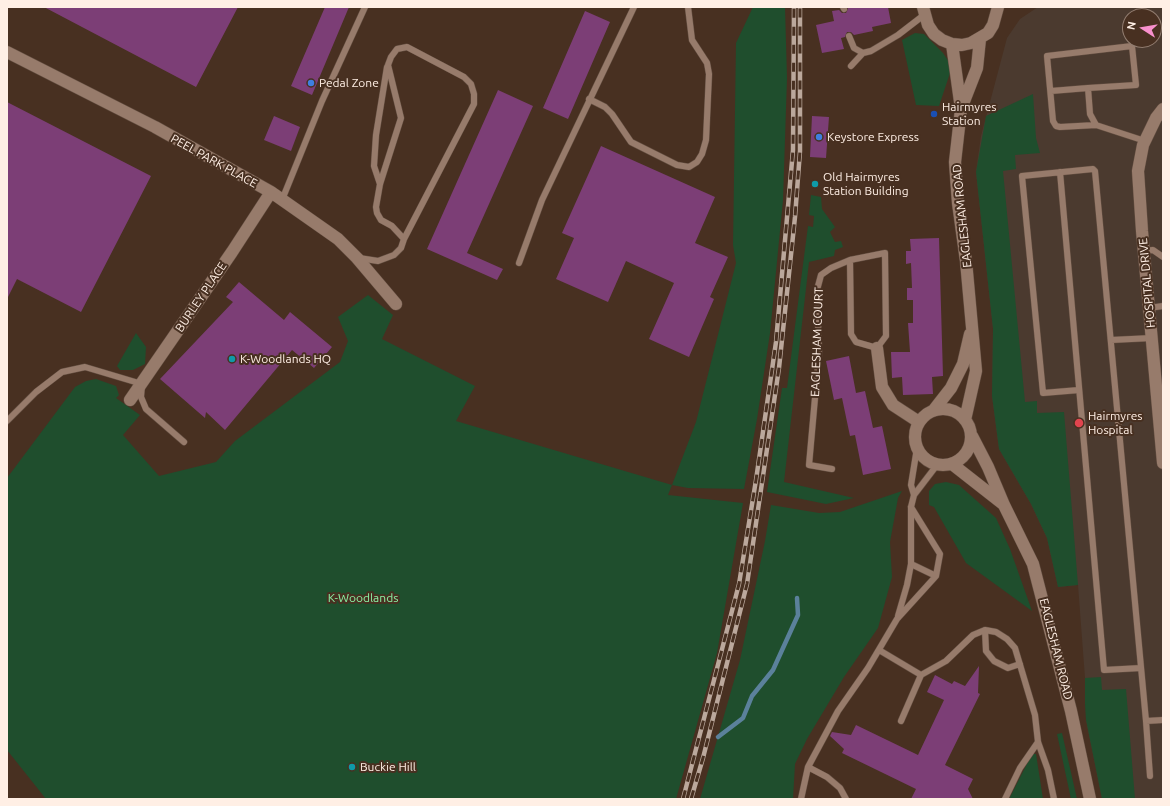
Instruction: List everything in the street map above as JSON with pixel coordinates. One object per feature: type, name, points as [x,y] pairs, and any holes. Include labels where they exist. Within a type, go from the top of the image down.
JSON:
[{"type":"main road","points":[[924,11],[928,25],[934,34],[942,40],[952,44],[971,43],[980,39],[993,25],[998,7]]},
{"type":"main road","name":"EAGLESHAM ROAD","points":[[961,109],[977,68],[980,39]]},
{"type":"main road","name":"EAGLESHAM ROAD","points":[[952,44],[961,109],[955,162],[956,176],[976,371],[966,420]]},
{"type":"main road","name":"PEEL PARK PLACE","points":[[7,52],[155,127],[271,192],[338,239],[357,258],[396,304]]},
{"type":"main road","name":"HOSPITAL DRIVE","points":[[1163,109],[1156,118],[1145,141],[1138,171],[1163,463]]},
{"type":"main road","name":"BURLEY PLACE","points":[[130,400],[232,252],[271,192]]},
{"type":"main road","name":"EAGLESHAM ROAD","points":[[933,411],[951,388],[962,364],[972,323]]},
{"type":"main road","points":[[877,348],[882,387],[893,405],[907,416],[919,422]]},
{"type":"main road","points":[[941,409],[950,410],[966,420],[972,436],[971,445],[967,454],[961,460],[952,464],[937,465],[922,456],[915,440],[919,422],[933,411],[941,409]]},
{"type":"main road","name":"EAGLESHAM ROAD","points":[[972,436],[1033,564],[1072,711],[1090,799]]},
{"type":"main road","name":"EAGLESHAM ROAD","points":[[952,464],[1004,505]]},
{"type":"lane","points":[[282,200],[322,101],[365,7]]},
{"type":"lane","points":[[519,263],[542,200],[634,7]]},
{"type":"lane","points":[[589,99],[606,108],[612,114],[631,142],[677,165],[689,166],[697,162],[706,140],[709,74],[707,63],[692,40],[688,7]]},
{"type":"lane","points":[[851,66],[863,53],[871,51],[898,35],[924,11]]},
{"type":"lane","points":[[849,36],[854,48],[863,53]]},
{"type":"lane","points":[[1051,91],[1136,85],[1132,46],[1047,56],[1053,121],[1056,126],[1060,128],[1096,125],[1145,141]]},
{"type":"lane","points":[[357,258],[378,261],[394,255],[401,248],[404,239],[474,104],[474,94],[471,84],[464,77],[407,47],[397,49],[391,57],[388,65],[376,135],[374,166],[380,184]]},
{"type":"lane","points":[[388,65],[401,118],[380,184],[377,213],[381,220],[392,226],[404,239]]},
{"type":"lane","points":[[1088,88],[1090,114],[1096,125]]},
{"type":"lane","points":[[1079,390],[1043,393],[1022,176],[1093,169],[1095,171],[1150,776]]},
{"type":"lane","points":[[1060,172],[1104,670],[1141,668]]},
{"type":"lane","points":[[1144,251],[1152,250],[1163,257]]},
{"type":"lane","name":"EAGLESHAM COURT","points":[[832,469],[809,465],[819,353],[817,290],[821,275],[831,268],[850,260],[885,253],[886,336],[877,348]]},
{"type":"lane","points":[[850,260],[851,334],[856,342],[877,348]]},
{"type":"lane","points":[[1149,308],[1163,306]]},
{"type":"lane","points":[[1111,340],[1152,338]]},
{"type":"lane","points":[[7,421],[36,392],[62,372],[85,367],[142,384],[141,397],[146,409],[184,442]]},
{"type":"lane","points":[[914,495],[911,484],[918,448]]},
{"type":"lane","points":[[897,619],[908,585],[911,564],[911,507],[914,495],[937,465]]},
{"type":"lane","points":[[801,799],[808,768],[838,711],[879,650],[897,619],[936,576],[940,554],[911,507]]},
{"type":"lane","points":[[911,564],[936,576]]},
{"type":"lane","points":[[986,630],[986,651],[994,661],[1008,668],[1020,664]]},
{"type":"lane","points":[[901,721],[921,675],[946,661],[974,635],[986,630],[996,632],[1007,639],[1015,648],[1035,715],[1038,742],[1048,770],[1054,799]]},
{"type":"lane","points":[[879,650],[921,675]]},
{"type":"lane","points":[[1146,721],[1163,720]]},
{"type":"lane","points":[[1005,799],[1020,768],[1038,742]]},
{"type":"lane","points":[[808,768],[827,777],[840,788],[846,799]]},
{"type":"shaded area","name":"Hairmyres Hospital","points":[[1038,7],[1163,8],[1163,799],[1102,799],[1086,720],[1085,678],[1078,585],[1058,587],[1047,538],[1031,504],[999,449],[992,396],[993,329],[976,172],[981,136],[1007,38],[1020,19]]},
{"type":"green space","points":[[753,7],[785,7],[787,78],[783,200],[770,333],[757,419],[744,489],[688,488],[672,485],[696,422],[736,263],[733,245],[736,43]]},
{"type":"green space","points":[[915,33],[924,34],[943,53],[949,62],[950,73],[939,106],[916,105],[902,40]]},
{"type":"green space","points":[[1033,94],[1036,138],[1040,153],[1015,155],[1016,169],[1003,171],[1025,402],[1037,401],[1037,413],[1064,412],[1078,585],[1058,587],[1047,538],[1031,504],[999,449],[992,396],[993,329],[976,172],[986,116]]},
{"type":"green space","points":[[811,195],[821,197],[822,209],[835,227],[830,232],[835,242],[841,241],[843,247],[835,250],[834,256],[809,262],[784,482],[854,498],[826,504],[767,492],[782,388],[787,388],[808,226],[813,227],[814,216],[809,215]]},
{"type":"green space","name":"K-Woodlands","points":[[368,295],[393,315],[382,339],[475,386],[456,421],[672,485],[668,495],[743,503],[717,653],[676,799],[46,799],[7,750],[7,478],[75,387],[86,381],[96,379],[116,386],[119,395],[116,398],[140,415],[123,435],[159,476],[216,462],[235,441],[340,362],[348,341],[338,317]]},
{"type":"green space","points":[[136,333],[146,347],[145,364],[133,370],[120,370],[117,366]]},
{"type":"green space","points":[[946,482],[959,485],[996,518],[1010,549],[1032,611],[966,563],[934,507],[929,505],[929,491],[935,484]]},
{"type":"green space","points":[[902,491],[898,498],[890,542],[892,577],[878,628],[844,677],[807,739],[795,764],[793,799],[700,799],[740,660],[771,505],[819,513],[840,512]]},
{"type":"green space","points":[[1101,677],[1102,690],[1126,689],[1135,799],[1102,799],[1086,720],[1085,704],[1085,678]]},
{"type":"green space","points":[[1062,733],[1077,799],[1071,799],[1057,734]]},
{"type":"green space","points":[[1032,754],[1036,754],[1043,799],[1009,799]]},
{"type":"building","points":[[44,7],[238,7],[196,87]]},
{"type":"building","points":[[325,7],[349,7],[312,95],[291,86]]},
{"type":"building","points":[[888,7],[891,23],[872,27],[873,31],[854,35],[851,32],[847,32],[845,37],[841,38],[844,49],[822,53],[816,25],[834,21],[832,11],[839,10],[842,13],[846,13],[848,8]]},
{"type":"building","points":[[585,11],[610,22],[568,119],[543,108]]},
{"type":"building","points":[[498,90],[533,106],[467,253],[503,269],[497,280],[427,249]]},
{"type":"building","points":[[7,102],[151,176],[81,312],[17,279],[7,299]]},
{"type":"building","points":[[274,116],[300,127],[291,151],[264,140]]},
{"type":"building","name":"Keystore Express","points":[[812,116],[829,117],[826,158],[810,157]]},
{"type":"building","points":[[601,146],[715,197],[695,243],[728,257],[710,297],[714,299],[689,357],[649,339],[674,283],[626,261],[608,302],[556,279],[574,238],[562,233]]},
{"type":"building","points":[[939,238],[943,376],[932,377],[933,394],[903,395],[902,377],[892,378],[891,352],[910,352],[908,323],[913,323],[913,300],[907,300],[907,288],[912,288],[911,263],[906,264],[906,251],[911,251],[910,239]]},
{"type":"building","name":"K-Woodlands HQ","points":[[239,282],[284,320],[290,312],[332,347],[314,368],[292,350],[225,430],[206,412],[205,418],[160,379],[233,302],[226,297]]},
{"type":"building","points":[[849,356],[856,393],[865,391],[873,428],[882,426],[891,469],[863,475],[855,435],[850,436],[842,398],[834,400],[826,361]]},
{"type":"building","points":[[979,666],[978,693],[980,694],[945,765],[973,779],[968,789],[973,799],[911,799],[916,789],[842,753],[844,749],[830,736],[832,732],[851,735],[856,725],[918,755],[944,700],[927,692],[935,675],[952,684],[954,681],[965,686]]},
{"type":"waterway","points":[[718,737],[743,718],[752,696],[773,670],[798,615],[797,598]]},
{"type":"railway","points":[[683,799],[739,584],[776,342],[793,150],[794,7]]},
{"type":"railway","points":[[691,799],[703,758],[747,584],[779,368],[795,217],[800,151],[800,7]]},
{"type":"place","name":"Pedal Zone","points":[[311,83]]},
{"type":"place","name":"Hairmyres Station","points":[[934,114]]},
{"type":"place","name":"Keystore Express","points":[[819,137]]},
{"type":"place","name":"Old Hairmyres Station Building","points":[[815,184]]},
{"type":"place","name":"K-Woodlands HQ","points":[[232,359]]},
{"type":"place","name":"Hairmyres Hospital","points":[[1079,423]]},
{"type":"place","name":"Buckie Hill","points":[[352,767]]}]
